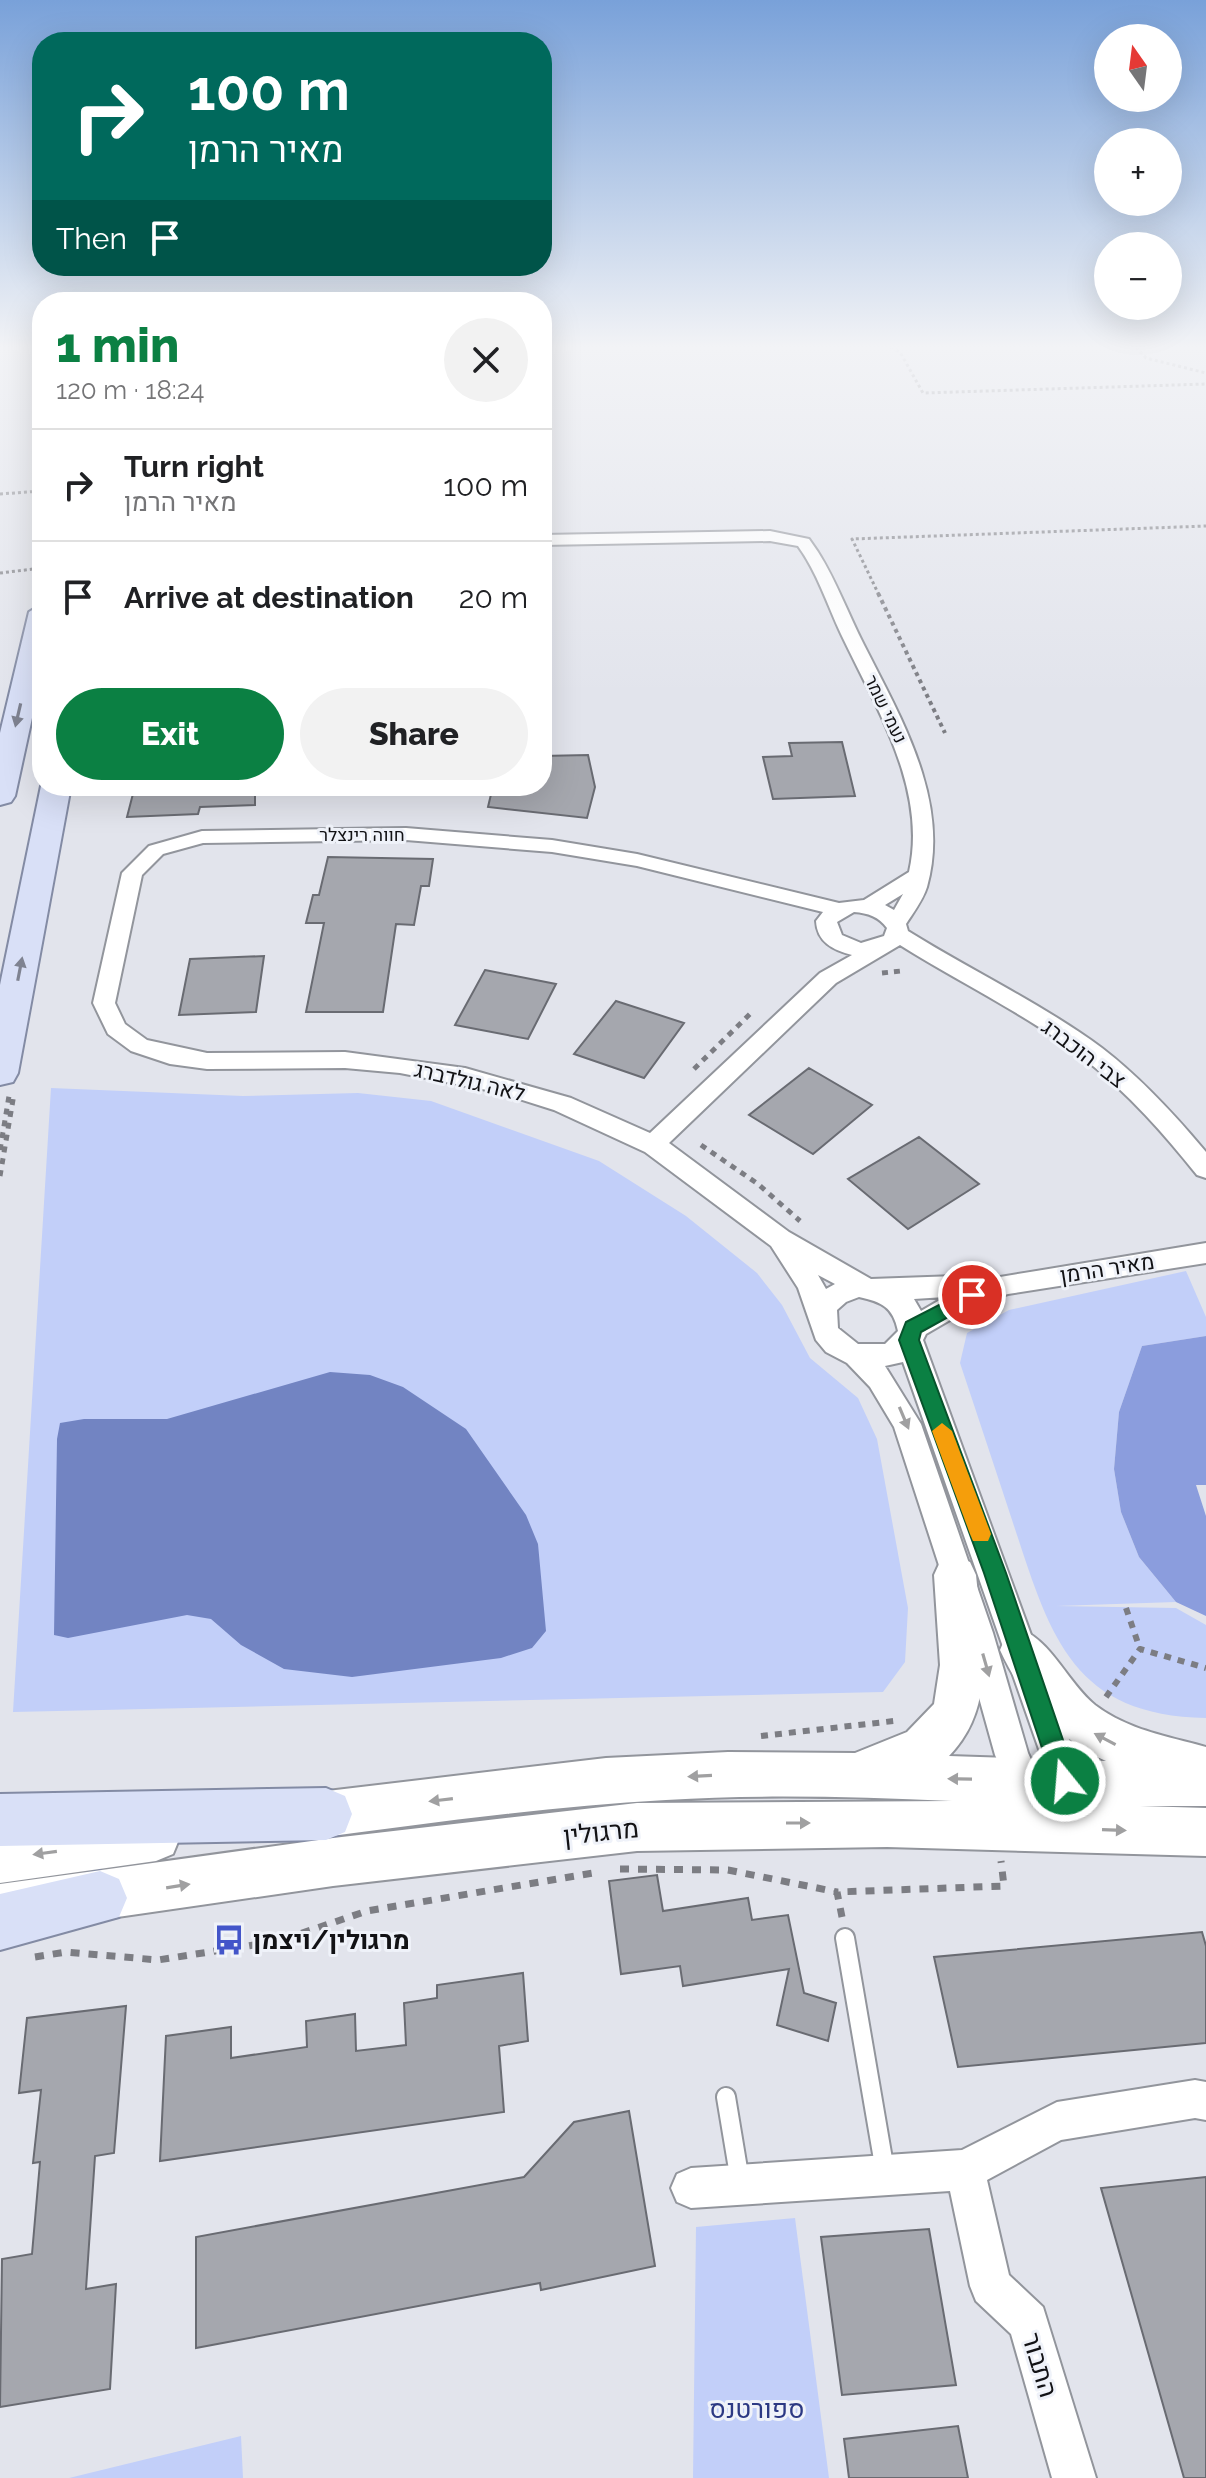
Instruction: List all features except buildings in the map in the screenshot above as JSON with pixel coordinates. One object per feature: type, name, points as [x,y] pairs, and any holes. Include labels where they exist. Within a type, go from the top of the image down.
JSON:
[{"type":"main road","points":[[0,796],[32,656]]},
{"type":"main road","points":[[0,1073],[54,796]]},
{"type":"main road","points":[[852,1776],[912,1754],[932,1742],[950,1724],[959,1701],[961,1680],[955,1575]]},
{"type":"main road","points":[[1022,1650],[1040,1680],[1085,1727],[1130,1750],[1206,1770]]},
{"type":"main road","name":"מרגולין","points":[[0,1859],[326,1814],[614,1781],[788,1773],[1206,1783]]},
{"type":"main road","points":[[0,1820],[326,1814]]},
{"type":"main road","name":"מרגולין","points":[[0,1909],[100,1898],[333,1862],[637,1827],[792,1823],[1206,1832]]},
{"type":"main road","points":[[10,1940],[100,1898]]},
{"type":"street","points":[[552,540],[770,536],[803,542],[810,552]]},
{"type":"street","points":[[552,548],[773,543],[810,552]]},
{"type":"street","name":"נעמי שמר","points":[[810,552],[911,762],[922,804],[921,865],[914,902],[887,939]]},
{"type":"street","name":"חווה רינצלר","points":[[125,1038],[107,1018],[104,1003],[128,884],[145,857],[184,839],[340,833],[472,837],[637,860],[773,895],[833,925],[853,949],[887,939]]},
{"type":"street","points":[[828,978],[833,925],[917,876]]},
{"type":"street","points":[[652,1145],[828,978],[887,939],[883,912],[868,907]]},
{"type":"street","name":"צבי הוכברג","points":[[887,939],[997,992],[1095,1055],[1169,1123],[1206,1169]]},
{"type":"street","name":"לאה גולדברג","points":[[125,1038],[162,1055],[192,1059],[348,1060],[459,1076],[549,1101],[652,1145],[780,1239],[873,1289]]},
{"type":"street","name":"לאה גולדברג","points":[[780,1239],[811,1285],[821,1317]]},
{"type":"street","name":"מאיר הרמן","points":[[873,1289],[1008,1284],[1206,1253]]},
{"type":"street","name":"מאיר הרמן","points":[[911,1334],[972,1295],[1008,1284]]},
{"type":"street","points":[[1044,1780],[955,1575],[907,1424],[880,1379],[858,1357],[834,1345],[822,1327],[821,1317],[828,1300],[836,1294],[873,1289],[907,1309],[911,1334],[1022,1650],[1044,1780],[1048,1828]]},
{"type":"street","points":[[858,1357],[893,1354],[911,1334]]},
{"type":"street","points":[[691,2188],[887,2178],[965,2170],[1057,2121],[1195,2099],[1206,2101]]},
{"type":"street","name":"התבור","points":[[965,2170],[991,2286],[1028,2322],[1074,2478]]},
{"type":"lane","points":[[845,1938],[887,2178]]},
{"type":"lane","points":[[726,2097],[740,2184]]},
{"type":"path","points":[[0,494],[32,492]]},
{"type":"path","points":[[945,733],[852,539],[1058,534],[1206,526]]},
{"type":"path","points":[[0,573],[32,569]]},
{"type":"path","points":[[687,1076],[751,1013]]},
{"type":"path","points":[[701,1145],[758,1184],[811,1231]]},
{"type":"path","points":[[1126,1608],[1140,1649]]},
{"type":"path","points":[[1140,1649],[1206,1668]]},
{"type":"path","points":[[1085,1727],[1140,1649]]},
{"type":"path","points":[[10,1940],[66,1952],[158,1960],[279,1941],[367,1911],[612,1869],[728,1870],[837,1892],[1004,1886],[995,1826]]},
{"type":"path","points":[[837,1892],[845,1938]]},
{"type":"green space","points":[[51,1088],[243,1096],[358,1093],[431,1101],[599,1161],[686,1216],[757,1273],[782,1305],[810,1358],[858,1398],[877,1439],[908,1608],[905,1662],[883,1692],[13,1712]]},
{"type":"green space","points":[[1186,1271],[1206,1317],[1206,1336],[1142,1346],[1119,1412],[1114,1469],[1121,1512],[1139,1557],[1176,1602],[1056,1606],[1176,1608],[1206,1625],[1206,1718],[1161,1714],[1125,1702],[1096,1685],[1073,1662],[1040,1602],[960,1363],[967,1333],[1009,1310]]},
{"type":"green space","name":"ספורטנס","points":[[795,2218],[829,2478],[693,2478],[696,2227]]},
{"type":"green space","points":[[241,2436],[243,2478],[69,2478]]},
{"type":"shaded area","points":[[1206,1336],[1206,1485],[1196,1485],[1206,1516],[1206,1616],[1176,1602],[1139,1557],[1121,1512],[1114,1469],[1119,1412],[1142,1346]]},
{"type":"shaded area","points":[[330,1372],[370,1375],[403,1387],[466,1429],[526,1515],[538,1544],[546,1631],[532,1648],[501,1658],[352,1677],[284,1669],[241,1645],[211,1619],[187,1615],[68,1638],[54,1635],[57,1439],[60,1423],[84,1419],[167,1419]]},
{"type":"slow traffic","points":[[942,1431],[980,1534]]},
{"type":"place","name":"מרגולין/ויצמן","points":[[229,1940]]},
{"type":"route","points":[[972,1295],[913,1328],[909,1340],[915,1364],[995,1573],[1065,1781]]}]
